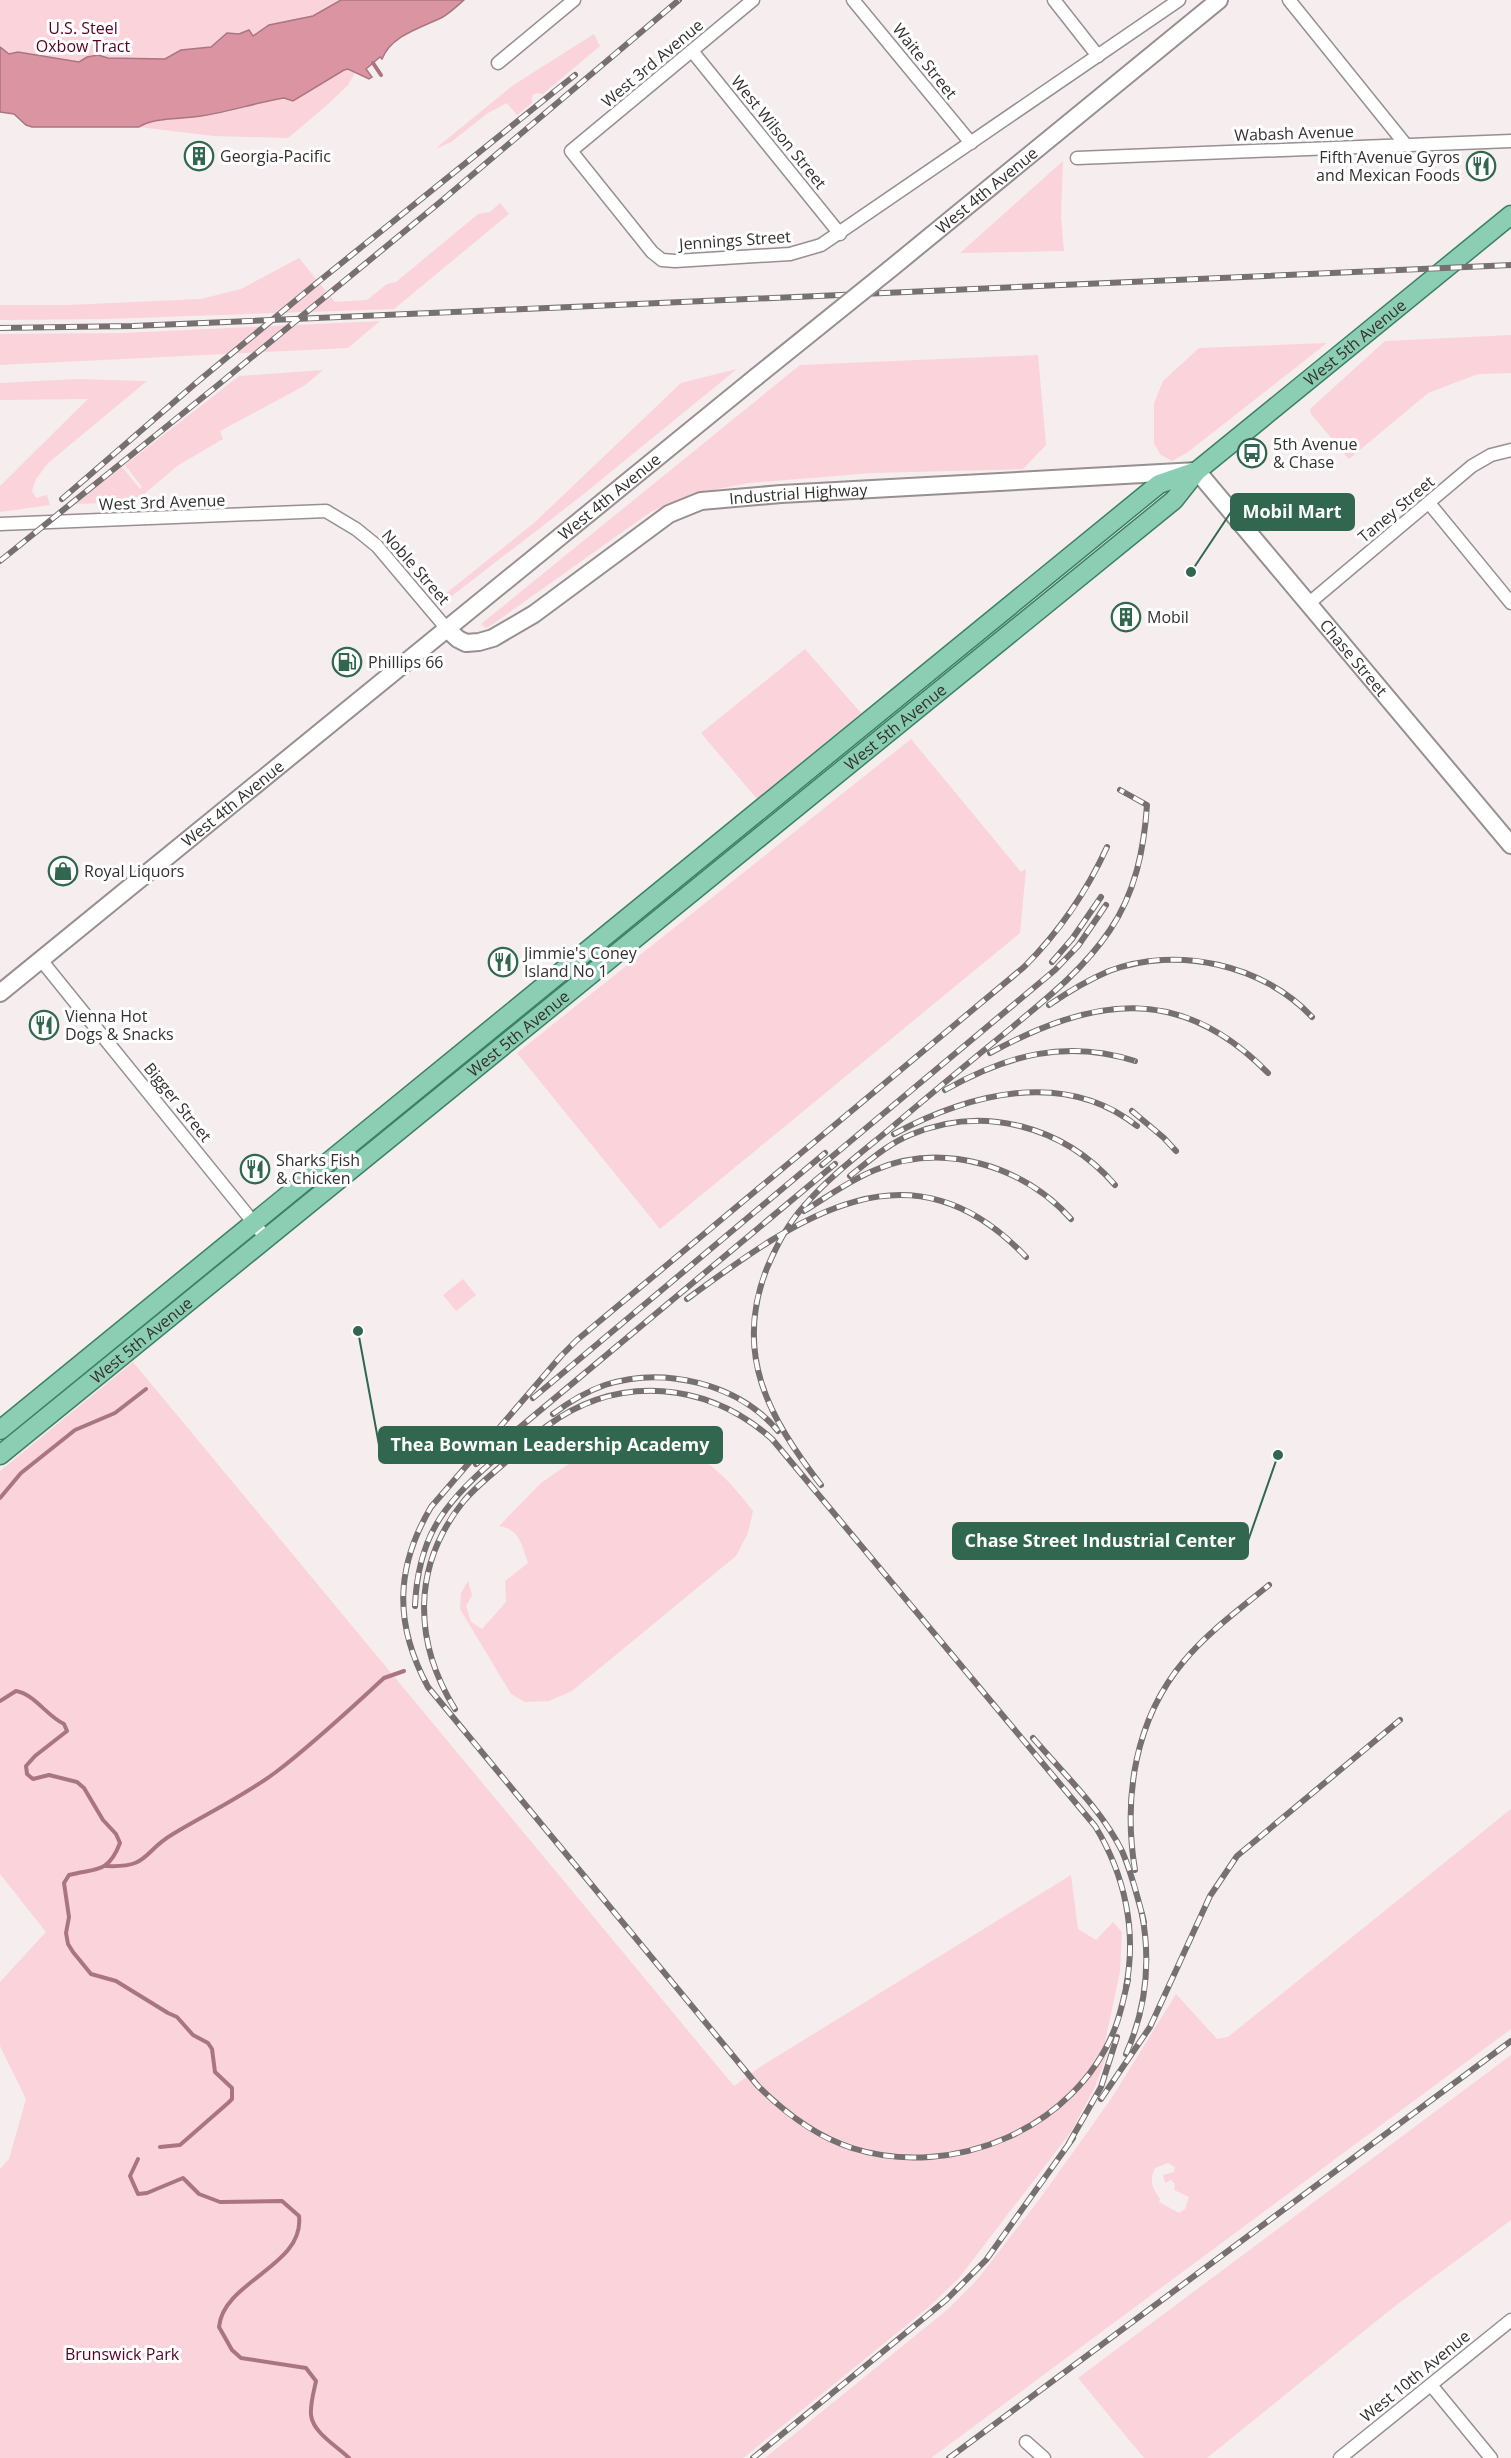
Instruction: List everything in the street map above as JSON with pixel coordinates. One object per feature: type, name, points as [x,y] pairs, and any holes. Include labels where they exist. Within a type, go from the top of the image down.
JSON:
[{"type":"main road","name":"West 4th Avenue","points":[[0,993],[1219,0]]},
{"type":"main road","name":"West 5th Avenue","points":[[0,1455],[1174,500],[1197,471],[1511,215]]},
{"type":"main road","name":"West 5th Avenue","points":[[0,1430],[1159,484],[1197,471]]},
{"type":"main road","name":"Industrial Highway","points":[[447,628],[458,639],[466,642],[487,641],[534,614],[656,523],[684,506],[717,498],[1197,471]]},
{"type":"main road","name":"Chase Street","points":[[1197,471],[1511,846]]},
{"type":"main road","points":[[987,624],[1000,640]]},
{"type":"main road","points":[[758,812],[771,829]]},
{"type":"main road","points":[[408,1096],[421,1112]]},
{"type":"street","points":[[498,63],[573,0]]},
{"type":"street","name":"West 3rd Avenue","points":[[571,151],[753,0]]},
{"type":"street","name":"Waite Street","points":[[853,0],[971,143]]},
{"type":"street","points":[[1054,0],[1098,56]]},
{"type":"street","points":[[840,234],[1179,0]]},
{"type":"street","points":[[1289,0],[1406,145]]},
{"type":"street","name":"West Wilson Street","points":[[692,51],[840,234]]},
{"type":"street","name":"Wabash Avenue","points":[[1077,158],[1511,141]]},
{"type":"street","name":"Jennings Street","points":[[571,151],[652,252],[662,260],[790,254],[813,249],[840,234]]},
{"type":"street","name":"Taney Street","points":[[1308,604],[1472,466],[1491,455],[1511,450]]},
{"type":"street","points":[[1429,503],[1511,603]]},
{"type":"street","name":"West 3rd Avenue","points":[[0,524],[326,511]]},
{"type":"street","name":"Noble Street","points":[[326,511],[372,541],[447,628]]},
{"type":"street","name":"Bigger Street","points":[[41,960],[266,1238]]},
{"type":"street","name":"West 10th Avenue","points":[[1340,2458],[1511,2320]]},
{"type":"street","points":[[1431,2385],[1491,2458]]},
{"type":"street","points":[[1026,2442],[1044,2458]]},
{"type":"green space","name":"U.S. Steel Oxbow Tract","points":[[0,0],[367,0],[195,69],[0,65]]},
{"type":"green space","points":[[594,34],[600,46],[543,94],[536,93],[532,96],[532,103],[517,115],[507,103],[488,113],[451,142],[435,149],[512,86]]},
{"type":"green space","points":[[348,69],[355,73],[348,85],[288,138],[214,136],[139,127],[157,120],[201,116],[264,101],[296,98]]},
{"type":"green space","points":[[1063,161],[1061,217],[1064,251],[960,253]]},
{"type":"green space","points":[[500,203],[509,214],[394,309],[106,319],[0,320],[0,305],[68,305],[201,299],[241,289],[299,258],[335,302],[367,300],[387,284],[396,282],[478,214],[490,212]]},
{"type":"green space","points":[[380,321],[348,348],[0,365],[0,334],[123,333]]},
{"type":"green space","points":[[1511,335],[1511,373],[1478,374],[1428,393],[1349,459],[1311,414],[1310,409],[1385,341]]},
{"type":"green space","points":[[1327,343],[1188,452],[1172,461],[1161,455],[1154,444],[1154,403],[1163,381],[1199,348]]},
{"type":"green space","points":[[1038,355],[1046,445],[1023,469],[872,473],[749,483],[702,492],[652,511],[493,624],[486,628],[481,624],[800,365]]},
{"type":"green space","points":[[737,369],[580,497],[448,599],[440,598],[534,523],[681,383]]},
{"type":"green space","points":[[323,370],[304,386],[220,431],[223,439],[177,466],[136,501],[115,508],[108,503],[74,504],[122,467],[140,489],[142,487],[125,465],[239,376]]},
{"type":"green space","points":[[77,379],[147,381],[48,463],[36,479],[32,491],[36,498],[47,495],[50,505],[0,512],[0,486],[88,399],[0,400],[0,383]]},
{"type":"green space","points":[[805,649],[861,713],[757,799],[701,733]]},
{"type":"green space","points":[[911,739],[1021,872],[1026,869],[1020,933],[660,1229],[517,1053]]},
{"type":"green space","points":[[463,1279],[476,1295],[456,1311],[443,1295]]},
{"type":"green space","name":"Brunswick Park","points":[[133,1362],[734,2086],[760,2067],[1071,1875],[1078,1929],[1096,1940],[1113,1922],[1122,1932],[1120,1972],[1100,2065],[1107,2054],[1095,2087],[1071,2132],[959,2278],[930,2306],[743,2458],[0,2458],[0,2169],[9,2159],[26,2099],[0,2046],[0,1982],[46,1932],[0,1874],[0,1471]]},
{"type":"green space","points":[[645,1440],[669,1445],[693,1454],[721,1475],[753,1511],[748,1533],[736,1556],[572,1691],[549,1701],[525,1702],[511,1694],[460,1609],[461,1593],[468,1581],[472,1595],[466,1606],[471,1622],[482,1629],[506,1602],[505,1581],[528,1563],[516,1535],[499,1526],[541,1483],[573,1461],[620,1441]]},
{"type":"green space","points":[[1511,1809],[1511,2029],[931,2458],[765,2458],[948,2309],[977,2280],[1041,2197],[1111,2099],[1176,1994],[1217,2039],[1228,2037]],"holes":[[[1168,2163],[1175,2167],[1174,2172],[1163,2175],[1165,2183],[1171,2180],[1175,2184],[1174,2190],[1189,2197],[1185,2209],[1179,2213],[1159,2202],[1160,2199],[1153,2188],[1152,2180],[1155,2168]]]},
{"type":"green space","points":[[1511,2055],[1511,2220],[1395,2306],[1207,2458],[1144,2458],[1078,2378]]},
{"type":"shaded area","points":[[341,0],[464,0],[444,16],[392,44],[382,59],[380,57],[366,69],[372,77],[369,79],[348,69],[344,70],[293,101],[284,98],[204,116],[157,120],[139,127],[32,127],[26,125],[14,114],[0,112],[0,47],[9,54],[18,52],[79,62],[87,57],[98,55],[108,58],[165,59],[181,50],[211,47],[227,33],[239,34],[249,30],[253,36],[269,25],[313,16]]},
{"type":"waterway","points":[[373,63],[381,75]]},
{"type":"waterway","points":[[0,1498],[21,1473],[75,1430],[115,1413],[146,1389]]},
{"type":"waterway","points":[[106,1866],[138,1862],[173,1834],[264,1781],[318,1738],[384,1678],[404,1671]]},
{"type":"waterway","points":[[0,1701],[16,1691],[23,1693],[64,1724],[67,1731],[35,1756],[26,1766],[27,1774],[33,1779],[49,1775],[77,1782],[84,1788],[120,1843],[106,1865],[69,1875],[64,1883],[69,1917],[66,1933],[68,1944],[91,1974],[116,1981],[177,2017],[193,2035],[208,2043],[212,2049],[215,2072],[232,2088],[232,2099],[180,2145],[160,2147]]},
{"type":"waterway","points":[[138,2159],[130,2176],[138,2194],[147,2193],[183,2178],[199,2194],[220,2202],[282,2201],[299,2216],[297,2233],[290,2248],[234,2297],[224,2311],[219,2327],[232,2350],[241,2358],[306,2368],[316,2381],[311,2406],[313,2422],[316,2428],[349,2458]]},
{"type":"railway","points":[[0,561],[439,203],[679,0]]},
{"type":"railway","points":[[62,499],[196,383],[318,282],[575,75]]},
{"type":"railway","points":[[0,328],[133,326],[1511,265]]},
{"type":"railway","points":[[821,1485],[802,1460],[772,1410],[755,1357],[754,1329],[757,1299],[767,1268],[792,1220],[822,1186],[1051,995],[1100,944],[1126,901],[1141,855],[1147,805],[1120,790]]},
{"type":"railway","points":[[1107,847],[1071,911],[1024,967],[577,1340],[561,1356],[431,1507],[411,1552],[405,1574],[403,1596],[409,1641],[428,1687],[758,2086],[790,2114],[826,2137],[852,2148],[890,2156],[930,2157],[969,2151],[1006,2138],[1041,2119],[1072,2094],[1097,2063],[1115,2028],[1128,1980]]},
{"type":"railway","points":[[1052,962],[1072,939],[1101,897]]},
{"type":"railway","points":[[822,1165],[1055,970],[1078,946],[1106,905]]},
{"type":"railway","points":[[1049,1005],[1078,986],[1109,971],[1135,963],[1190,960],[1245,973],[1270,984],[1312,1017]]},
{"type":"railway","points":[[990,1053],[1028,1034],[1064,1020],[1099,1011],[1134,1008],[1168,1012],[1201,1024],[1235,1044],[1268,1073]]},
{"type":"railway","points":[[945,1090],[991,1068],[1037,1054],[1085,1051],[1110,1054],[1135,1061]]},
{"type":"railway","points":[[894,1134],[953,1108],[1016,1093],[1048,1092],[1079,1097],[1109,1108],[1137,1126]]},
{"type":"railway","points":[[1132,1111],[1176,1151]]},
{"type":"railway","points":[[850,1176],[886,1148],[910,1135],[938,1126],[966,1121],[1021,1126],[1047,1135],[1072,1148],[1095,1165],[1115,1185]]},
{"type":"railway","points":[[533,1398],[825,1153]]},
{"type":"railway","points":[[804,1211],[875,1170],[901,1162],[928,1158],[955,1159],[981,1164],[1006,1173],[1052,1200],[1071,1219]]},
{"type":"railway","points":[[476,1464],[835,1164]]},
{"type":"railway","points":[[687,1299],[770,1241],[812,1218],[854,1202],[897,1195],[939,1200],[983,1220],[1026,1257]]},
{"type":"railway","points":[[553,1414],[565,1405],[605,1385],[651,1377],[698,1383],[721,1390],[761,1414],[778,1431]]},
{"type":"railway","points":[[455,1709],[441,1683],[431,1657],[424,1604],[427,1578],[434,1552],[446,1526],[468,1496],[547,1426],[575,1409],[604,1398],[633,1392],[662,1391],[692,1396],[720,1405],[747,1420],[772,1439],[1095,1826],[1114,1864],[1126,1904],[1130,1945],[1126,1987]]},
{"type":"railway","points":[[415,1606],[421,1561],[436,1524],[460,1492],[493,1461]]},
{"type":"railway","points":[[1135,1870],[1131,1815],[1132,1787],[1144,1733],[1154,1708],[1167,1684],[1193,1650],[1269,1585]]},
{"type":"railway","points":[[1101,2099],[1150,2027],[1210,1896],[1237,1856],[1400,1720]]},
{"type":"railway","points":[[1033,1738],[1081,1792],[1113,1836],[1129,1868],[1144,1922]]},
{"type":"railway","points":[[1126,2054],[1138,2020],[1145,1985],[1146,1950],[1142,1914]]},
{"type":"railway","points":[[1069,2143],[1101,2087],[1117,2037]]},
{"type":"railway","points":[[949,2458],[1511,2041]]},
{"type":"railway","points":[[753,2458],[946,2300],[986,2260],[1073,2138]]},
{"type":"place","name":"Georgia-Pacific","points":[[199,156]]},
{"type":"place","name":"Fifth Avenue Gyros and Mexican Foods","points":[[1481,166]]},
{"type":"place","name":"5th Avenue & Chase","points":[[1252,453]]},
{"type":"place","name":"Mobil Mart","points":[[1191,572]]},
{"type":"place","name":"Mobil","points":[[1126,617]]},
{"type":"place","name":"Phillips 66","points":[[347,662]]},
{"type":"place","name":"Royal Liquors","points":[[63,871]]},
{"type":"place","name":"Jimmie's Coney Island No 1","points":[[503,962]]},
{"type":"place","name":"Vienna Hot Dogs & Snacks","points":[[44,1025]]},
{"type":"place","name":"Sharks Fish & Chicken","points":[[255,1169]]},
{"type":"place","name":"Thea Bowman Leadership Academy","points":[[358,1331]]},
{"type":"place","name":"Chase Street Industrial Center","points":[[1278,1455]]}]
